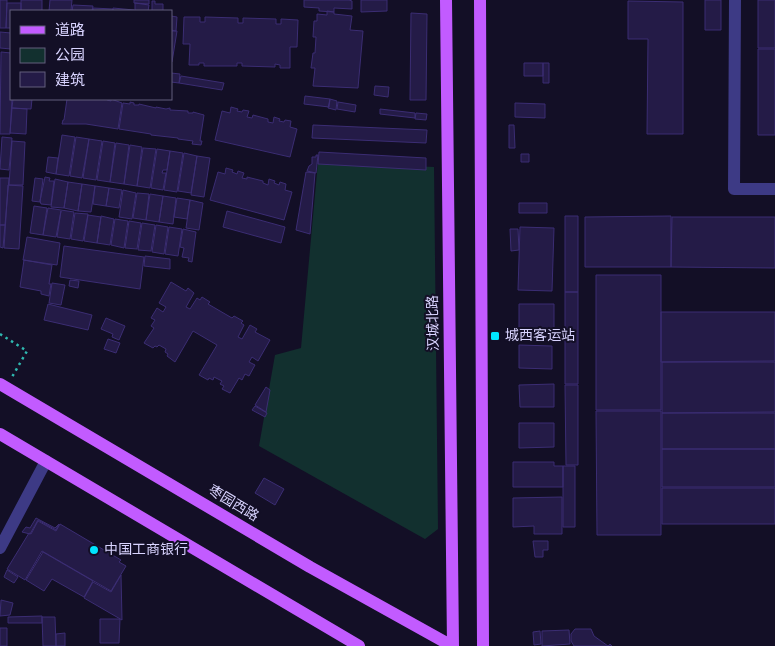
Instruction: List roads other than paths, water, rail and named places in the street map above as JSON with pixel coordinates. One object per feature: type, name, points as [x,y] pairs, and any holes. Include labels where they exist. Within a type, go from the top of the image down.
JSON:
[{"type":"main road","name":"汉城北路","points":[[446,0],[452,646]]},
{"type":"main road","points":[[480,0],[483,646]]},
{"type":"main road","name":"枣园西路","points":[[5,383],[310,567],[452,646]]},
{"type":"main road","points":[[0,434],[359,646]]},
{"type":"street","points":[[735,0],[734,189],[775,189]]},
{"type":"street","points":[[0,548],[46,461]]},
{"type":"place","name":"城西客运站","points":[[495,336]]},
{"type":"place","name":"中国工商银行","points":[[94,550]]}]
